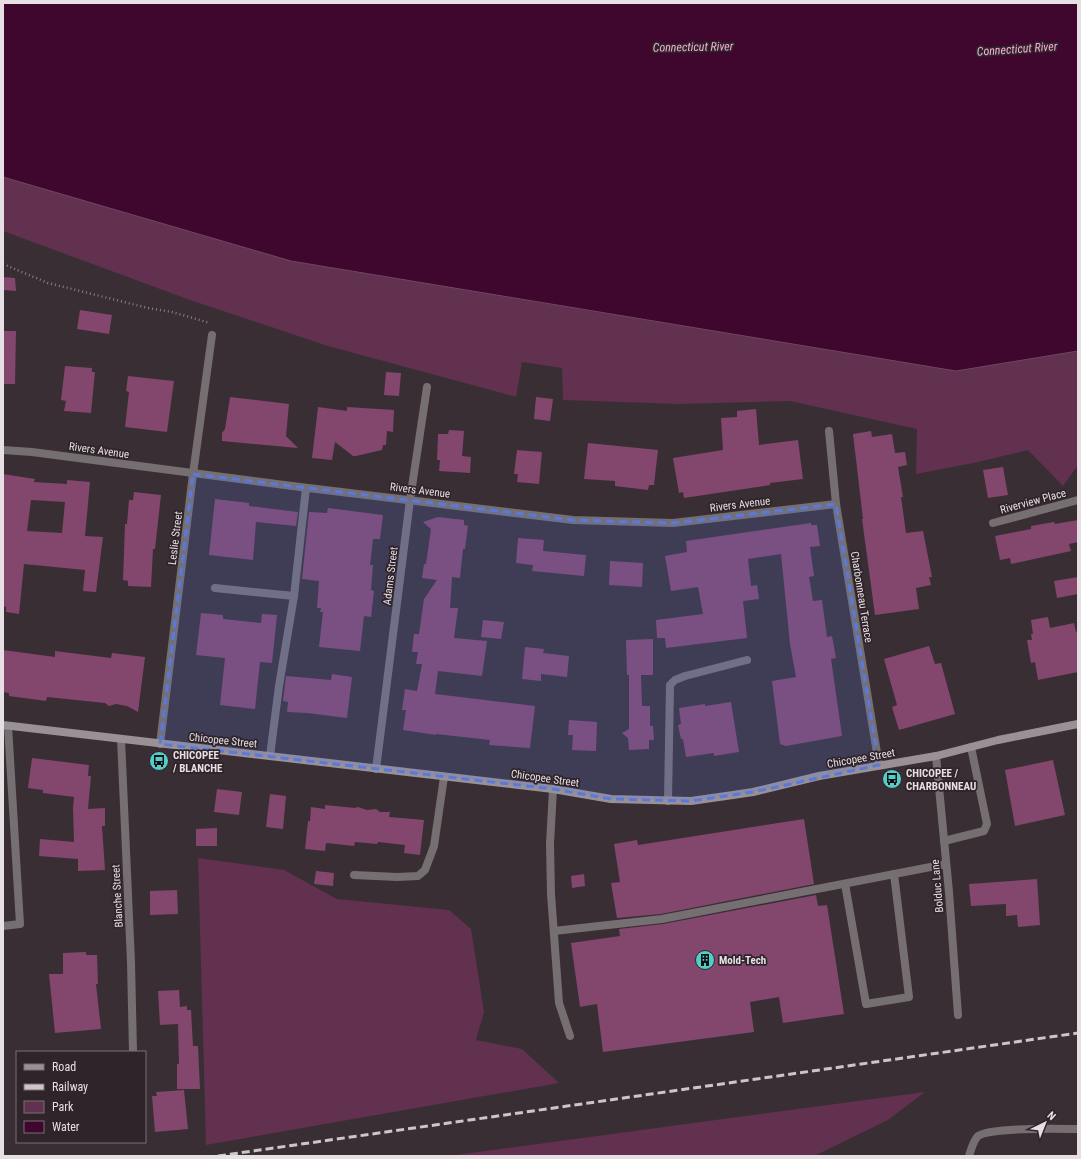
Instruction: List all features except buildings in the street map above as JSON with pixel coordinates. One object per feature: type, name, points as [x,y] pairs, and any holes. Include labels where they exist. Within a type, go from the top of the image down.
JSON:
[{"type":"main road","name":"Chicopee Street","points":[[6,726],[553,789],[611,799],[691,801],[753,792],[818,776],[936,756],[1078,724]]},
{"type":"street","name":"Leslie Street","points":[[160,744],[212,335]]},
{"type":"street","name":"Adams Street","points":[[376,769],[410,500],[427,387]]},
{"type":"street","name":"Charbonneau Terrace","points":[[829,431],[836,504],[879,765]]},
{"type":"street","name":"Rivers Avenue","points":[[3,450],[32,452],[194,474],[573,520],[673,523],[836,504]]},
{"type":"street","points":[[270,756],[279,686],[294,596],[306,488]]},
{"type":"street","name":"Riverview Place","points":[[993,523],[1078,500]]},
{"type":"street","points":[[215,588],[294,596]]},
{"type":"street","points":[[668,800],[670,685],[675,680],[685,676],[747,660]]},
{"type":"street","points":[[3,926],[20,924],[6,726]]},
{"type":"street","name":"Blanche Street","points":[[121,739],[131,962],[133,1051]]},
{"type":"street","points":[[944,841],[984,831],[987,824],[971,747]]},
{"type":"street","name":"Bolduc Lane","points":[[936,756],[958,1015]]},
{"type":"street","points":[[354,875],[397,877],[418,876],[425,870],[434,846],[444,777]]},
{"type":"street","points":[[553,789],[550,844],[554,931],[559,1003],[570,1036]]},
{"type":"street","points":[[554,931],[662,920],[946,864]]},
{"type":"street","points":[[845,884],[866,1004],[908,997],[894,874]]},
{"type":"street","points":[[969,1156],[972,1144],[978,1136],[989,1132],[1078,1129]]},
{"type":"path","points":[[3,264],[53,284],[148,308],[172,312],[210,323]]},
{"type":"highlighted area","points":[[193,474],[573,520],[673,523],[836,504],[879,765],[753,792],[691,801],[661,801],[611,799],[553,789],[160,744]]},
{"type":"green space","points":[[3,177],[291,261],[956,371],[1078,351],[1078,465],[1063,486],[1028,450],[978,462],[916,474],[917,429],[790,401],[679,404],[563,400],[562,368],[522,362],[516,397],[328,346],[190,300],[3,231]]},
{"type":"green space","points":[[198,858],[284,870],[337,899],[449,910],[471,929],[484,1012],[476,1040],[522,1049],[559,1083],[206,1145]]},
{"type":"green space","points":[[925,1092],[888,1120],[814,1156],[448,1156]]},
{"type":"water","name":"Connecticut River","points":[[3,3],[1078,3],[1078,351],[956,371],[291,261],[3,177]]},
{"type":"railway","points":[[218,1156],[1078,1033]]},
{"type":"place","name":"CHICOPEE / BLANCHE","points":[[159,761]]},
{"type":"place","name":"CHICOPEE / CHARBONNEAU","points":[[892,779]]},
{"type":"place","name":"Mold-Tech","points":[[705,960]]}]
